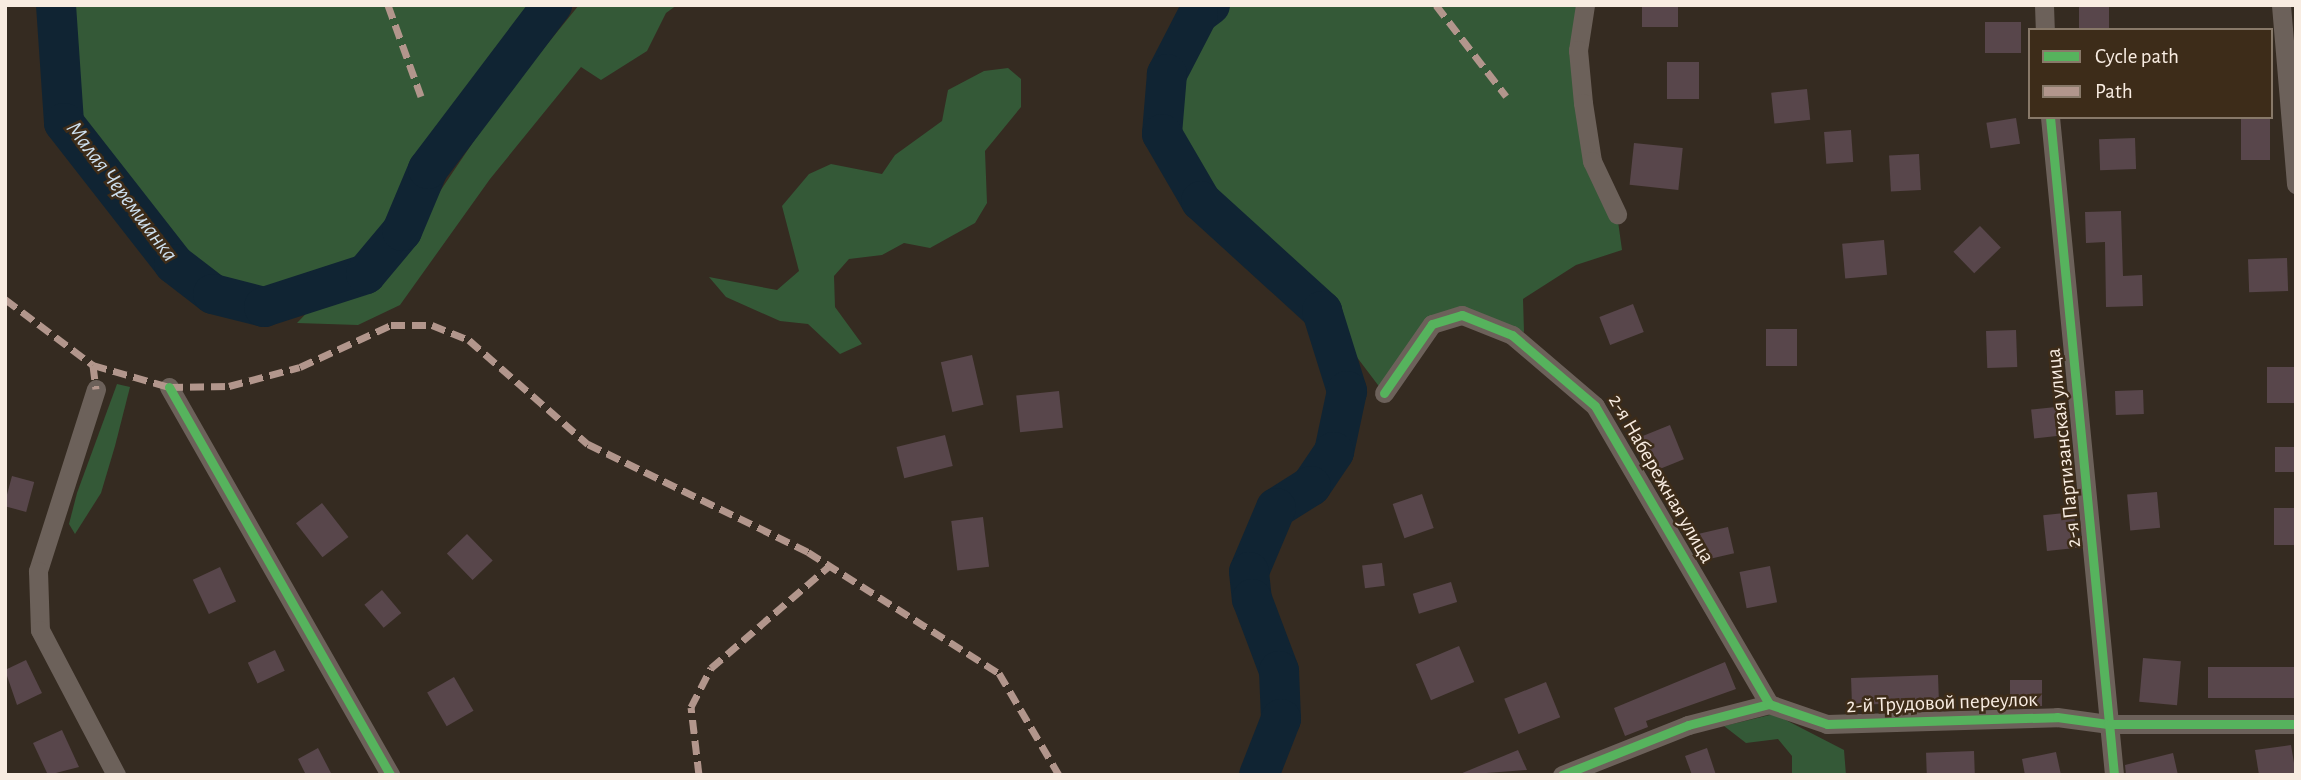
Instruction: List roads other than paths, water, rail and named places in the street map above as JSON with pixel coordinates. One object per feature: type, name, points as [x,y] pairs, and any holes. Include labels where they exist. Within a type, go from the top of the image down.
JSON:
[{"type":"street","points":[[1585,5],[1578,50],[1592,160],[1617,214]]},
{"type":"street","points":[[2044,5],[2045,28]]},
{"type":"street","points":[[2281,5],[2296,184]]},
{"type":"street","name":"2-я Партизанская улица","points":[[2050,119],[2114,775]]},
{"type":"street","name":"2-я Набережная улица","points":[[1384,393],[1432,324],[1462,315],[1512,335],[1595,406],[1769,704]]},
{"type":"street","points":[[169,387],[390,775]]},
{"type":"street","points":[[96,388],[38,570],[40,629],[116,775]]},
{"type":"street","points":[[1562,775],[1688,725],[1769,704]]},
{"type":"street","name":"2-й Трудовой переулок","points":[[1769,704],[1827,724],[2057,717],[2108,724],[2296,724]]},
{"type":"waterway","name":"Малая Черемшанка","points":[[56,5],[64,123],[174,264],[213,294],[264,307],[366,274],[402,231],[428,169],[552,5]]},
{"type":"waterway","name":"Малая Черемшанка","points":[[1210,5],[1198,14],[1167,74],[1162,134],[1201,201],[1322,311],[1347,391],[1334,452],[1311,486],[1276,508],[1249,572],[1252,599],[1279,671],[1281,719],[1259,775]]}]
